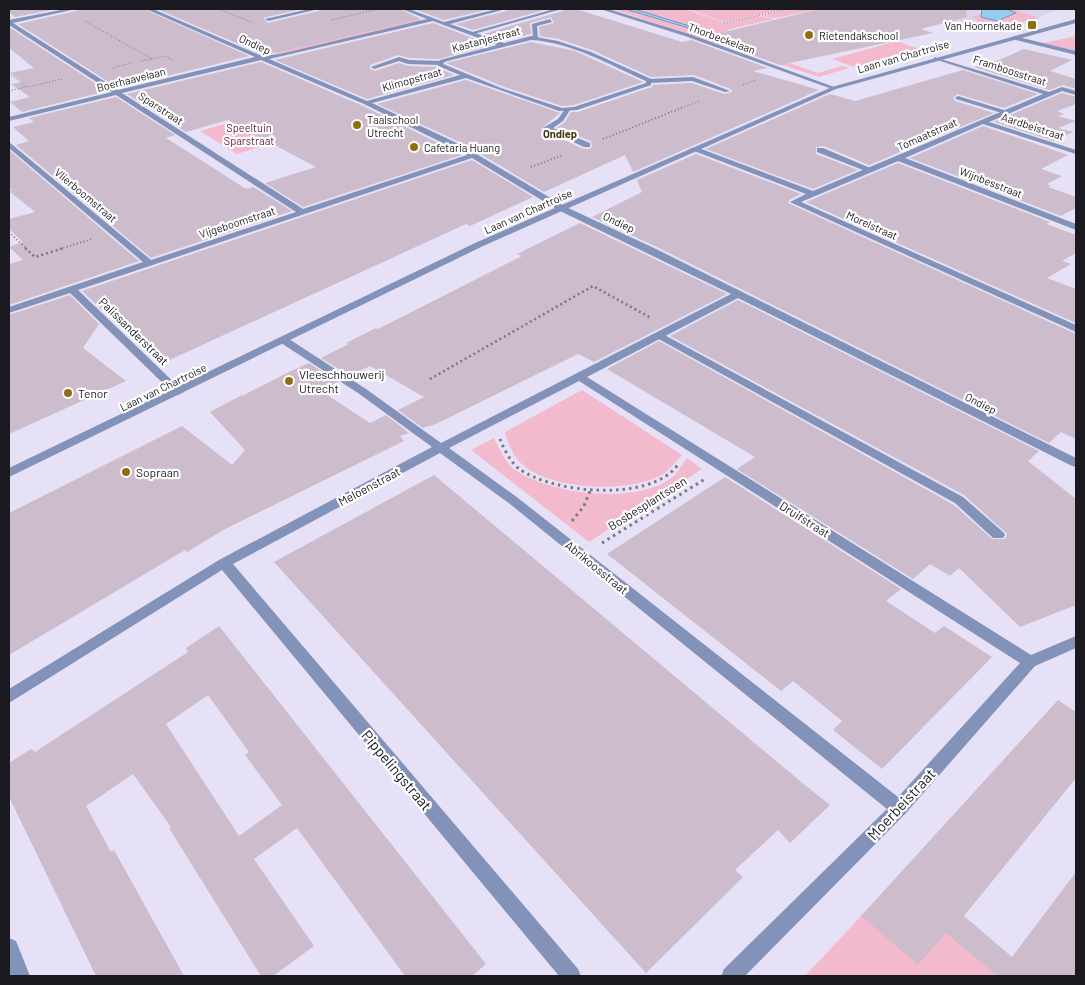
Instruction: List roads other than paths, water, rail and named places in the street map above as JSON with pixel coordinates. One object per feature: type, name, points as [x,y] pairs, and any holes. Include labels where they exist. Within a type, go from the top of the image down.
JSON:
[{"type":"street","points":[[9,22],[73,9]]},
{"type":"street","name":"Ondiep","points":[[149,9],[366,103],[472,156],[561,208],[1076,463]]},
{"type":"street","points":[[273,9],[288,15]]},
{"type":"street","points":[[268,19],[316,9]]},
{"type":"street","points":[[405,9],[417,13],[425,13],[434,19],[503,45]]},
{"type":"street","points":[[445,23],[503,9]]},
{"type":"street","points":[[472,33],[559,9]]},
{"type":"street","name":"Thorbeckelaan","points":[[603,9],[688,35],[834,88]]},
{"type":"street","name":"Boerhaavelaan","points":[[259,58],[271,53],[425,13]]},
{"type":"street","name":"Boerhaavelaan","points":[[9,119],[259,58],[280,56],[434,19]]},
{"type":"street","points":[[535,38],[536,31],[534,26],[550,21]]},
{"type":"street","name":"Laan van Chartroise","points":[[9,473],[284,341],[478,245],[834,88],[936,58],[1076,21]]},
{"type":"street","name":"Sparstraat","points":[[9,22],[86,74],[302,212]]},
{"type":"street","name":"Kastanjestraat","points":[[567,110],[561,110],[499,89],[440,65],[441,63],[503,45],[542,38],[595,57],[649,81]]},
{"type":"street","points":[[1014,38],[1076,53]]},
{"type":"street","name":"Framboosstraat","points":[[936,58],[1049,94],[1062,88],[1076,93]]},
{"type":"street","points":[[374,67],[399,59],[408,62],[441,63]]},
{"type":"street","name":"Klimopstraat","points":[[366,103],[465,76]]},
{"type":"street","points":[[587,145],[547,128],[561,120],[567,110],[649,84],[649,81],[693,79],[728,91]]},
{"type":"street","name":"Tomaatstraat","points":[[814,194],[1049,94]]},
{"type":"street","points":[[958,98],[1005,112]]},
{"type":"street","name":"Aardbeistraat","points":[[983,122],[1076,152]]},
{"type":"street","name":"Vlierboomstraat","points":[[9,144],[150,263]]},
{"type":"street","points":[[693,149],[814,194]]},
{"type":"street","points":[[820,150],[871,170]]},
{"type":"street","name":"Vijgeboomstraat","points":[[9,310],[472,156]]},
{"type":"street","name":"Wijnbesstraat","points":[[898,158],[1076,227]]},
{"type":"street","name":"Morelstraat","points":[[814,194],[794,202],[1076,329]]},
{"type":"street","name":"Palissanderstraat","points":[[72,289],[178,392]]},
{"type":"street","name":"Meloenstraat","points":[[9,697],[224,563],[440,448],[738,294]]},
{"type":"street","points":[[659,335],[959,500],[998,535]]},
{"type":"street","name":"Abrikoosstraat","points":[[284,341],[362,391],[514,501],[899,808]]},
{"type":"street","name":"Druifstraat","points":[[580,376],[1030,662]]},
{"type":"street","name":"Pippelingstraat","points":[[224,563],[571,976]]},
{"type":"street","name":"Moerbeistraat","points":[[731,976],[899,808],[1030,662],[1076,642]]},
{"type":"street","points":[[9,948],[20,976]]},
{"type":"water","points":[[625,9],[634,9],[709,32],[702,32]]},
{"type":"water","points":[[982,9],[1006,9],[1016,13],[997,21],[981,17]]},
{"type":"place","name":"Van Hoornekade","points":[[1032,25]]},
{"type":"place","name":"Rietendakschool","points":[[809,35]]},
{"type":"place","name":"Taalschool Utrecht","points":[[357,125]]},
{"type":"place","name":"Cafetaria Huang","points":[[414,147]]},
{"type":"place","name":"Vleeschhouwerij Utrecht","points":[[289,381]]},
{"type":"place","name":"Tenor","points":[[68,393]]},
{"type":"place","name":"Sopraan","points":[[126,472]]},
{"type":"district","name":"Ondiep","points":[[560,133]]},
{"type":"park label","name":"Speeltuin Sparstraat","points":[[249,133]]}]
